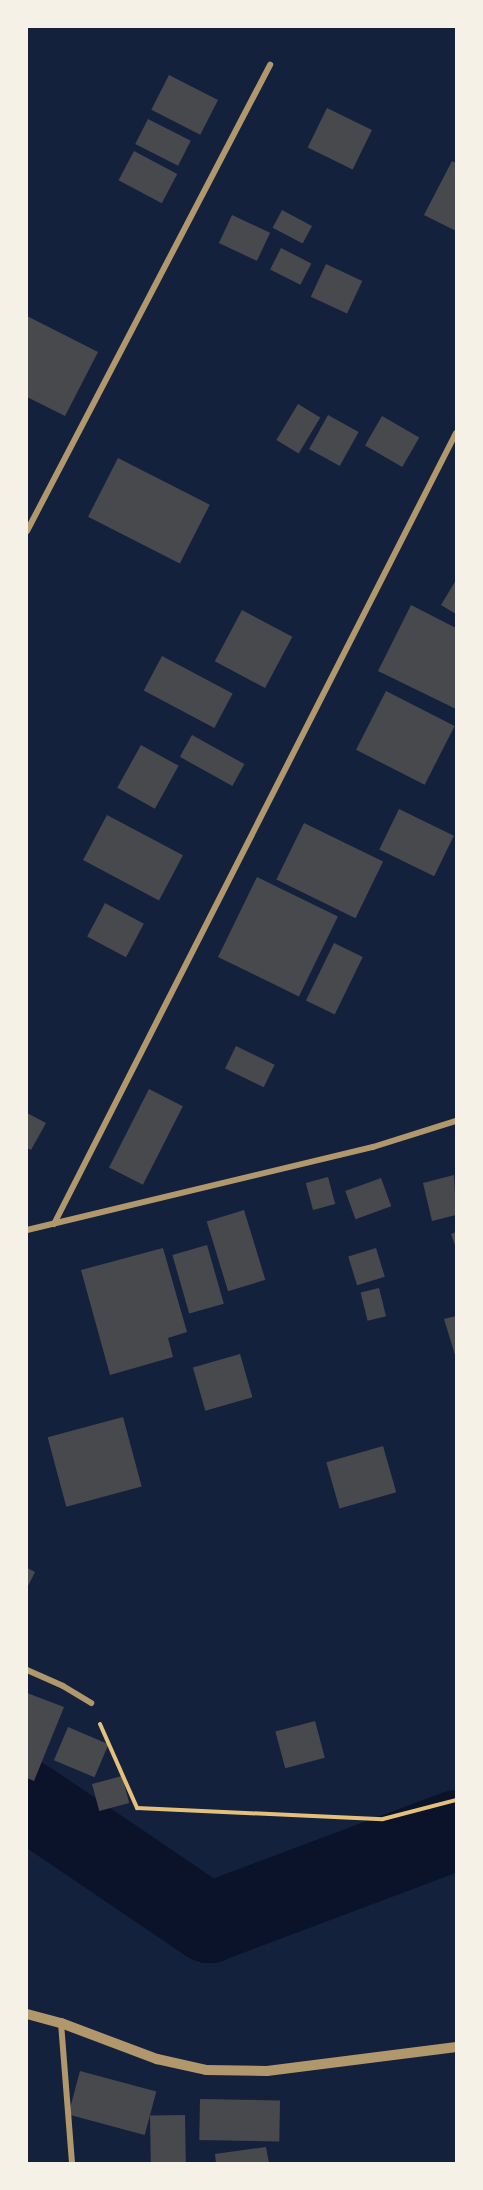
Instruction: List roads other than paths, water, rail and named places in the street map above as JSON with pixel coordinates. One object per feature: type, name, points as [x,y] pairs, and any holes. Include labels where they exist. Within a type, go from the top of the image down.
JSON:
[{"type":"street","points":[[27,531],[270,65]]},
{"type":"street","points":[[54,1224],[456,433]]},
{"type":"street","points":[[27,1230],[373,1147],[454,1122],[456,1115]]},
{"type":"street","points":[[27,1670],[63,1686],[91,1703]]},
{"type":"street","points":[[27,2014],[61,2023],[157,2059],[206,2070],[267,2071],[456,2048]]},
{"type":"street","points":[[61,2023],[72,2163]]},
{"type":"waterway","points":[[27,1800],[209,1923],[456,1830]]}]
